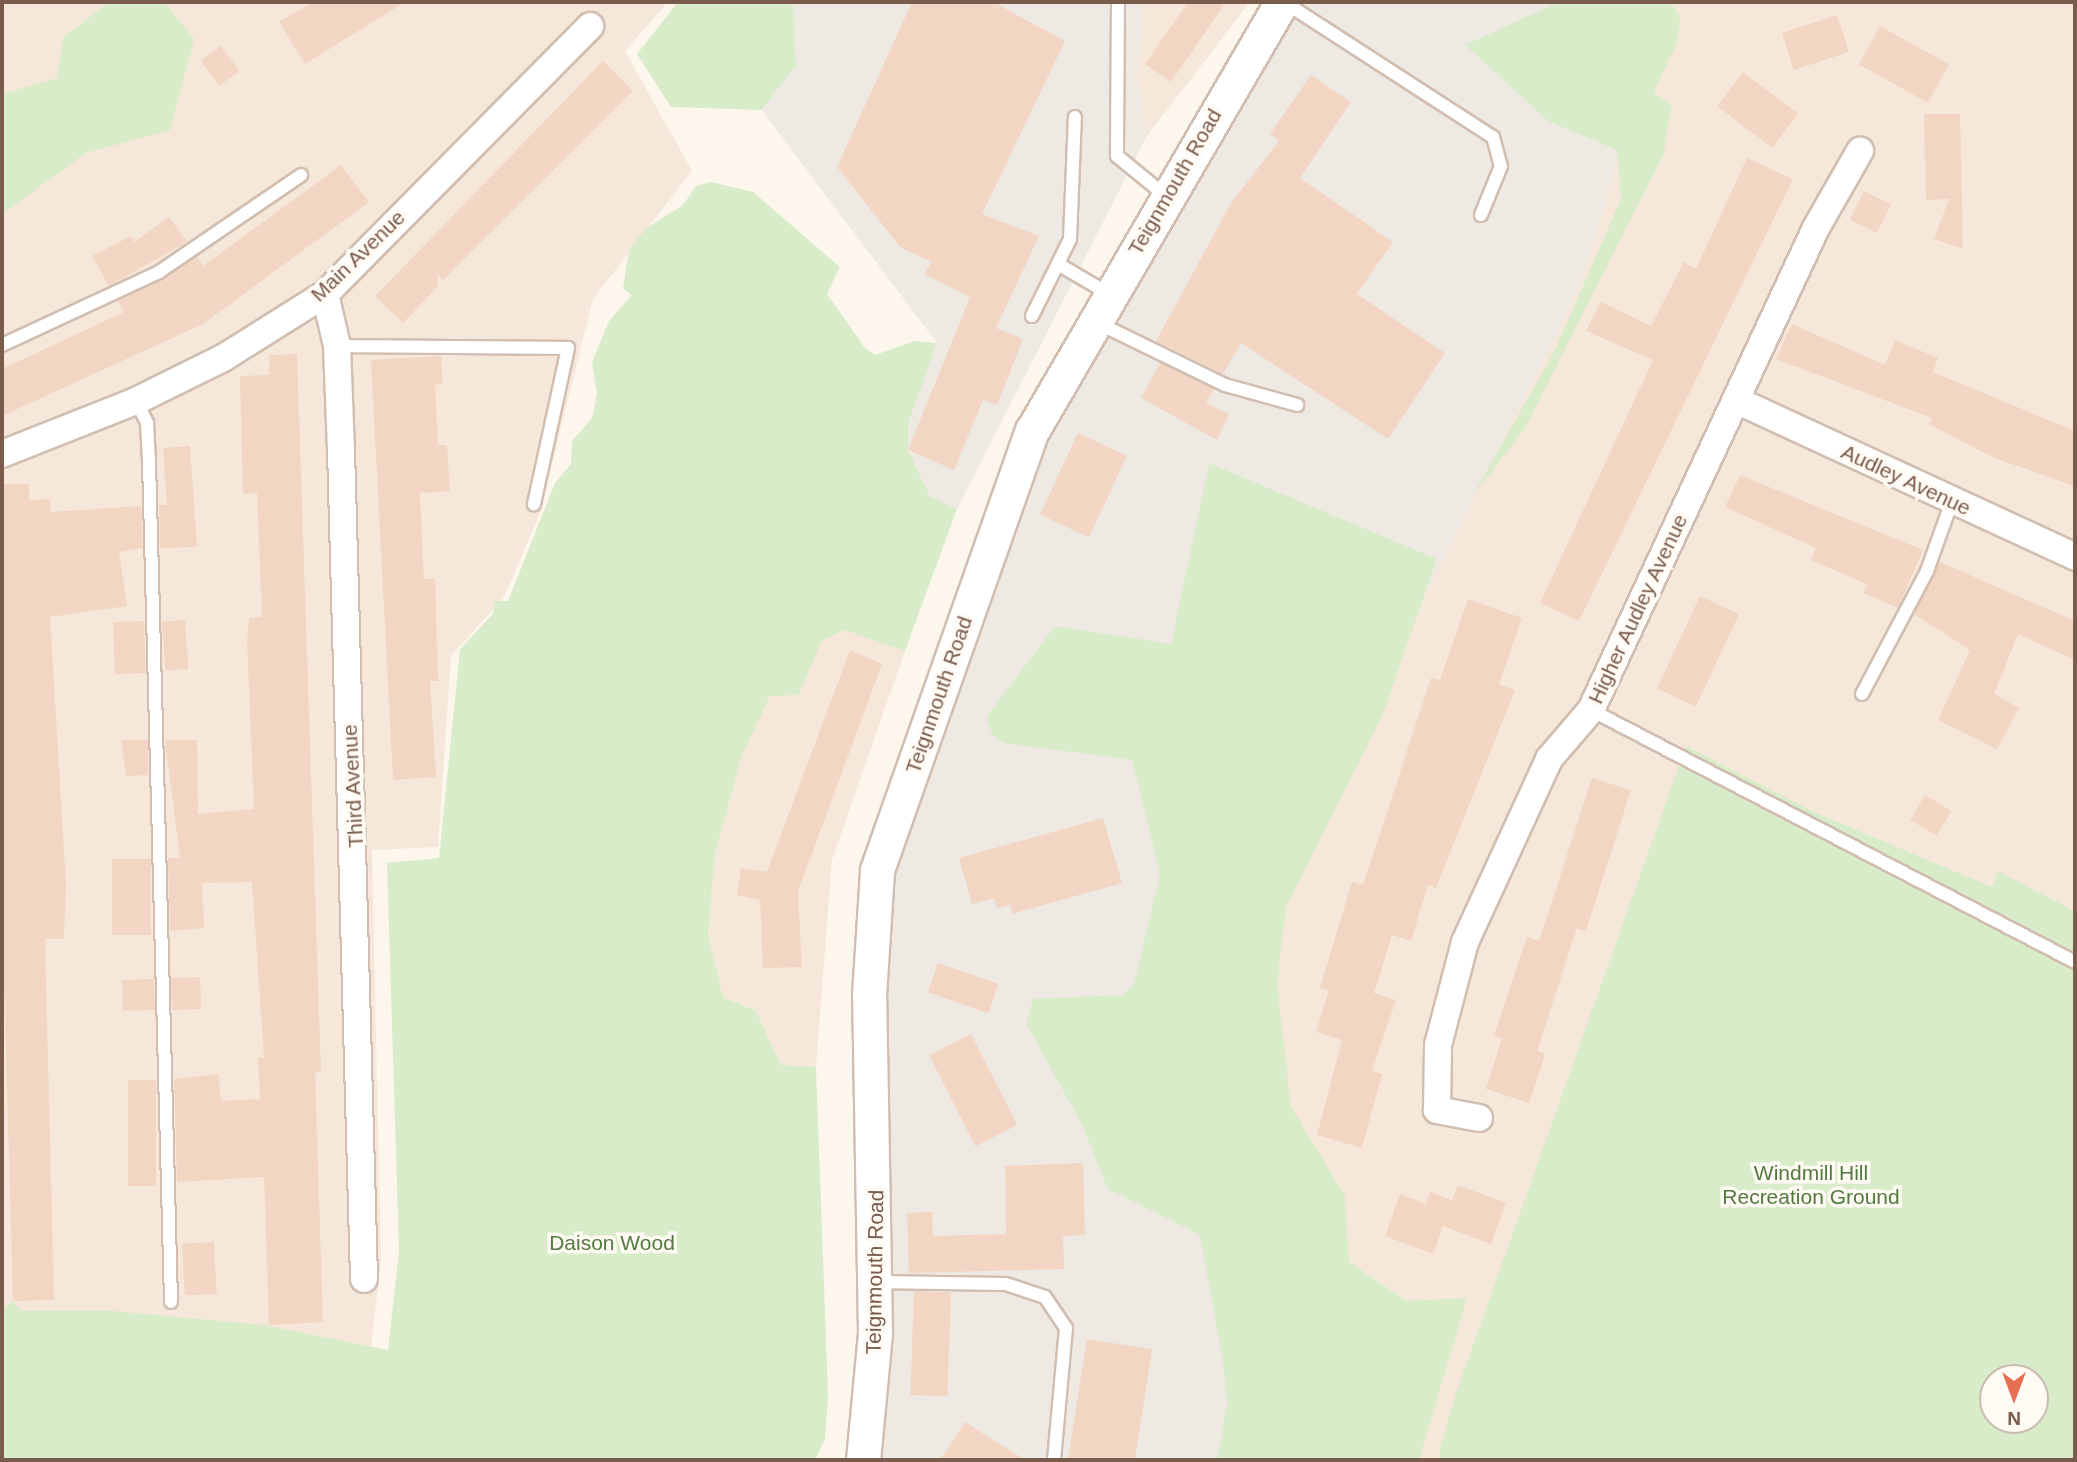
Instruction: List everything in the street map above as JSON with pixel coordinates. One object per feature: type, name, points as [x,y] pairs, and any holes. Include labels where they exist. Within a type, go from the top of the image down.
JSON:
[{"type":"street","name":"Teignmouth Road","points":[[863,1460],[876,1282],[869,995],[877,870],[1032,431],[1166,196],[1283,2]]},
{"type":"street","name":"Main Avenue","points":[[2,454],[136,401],[223,358],[325,294],[590,26]]},
{"type":"street","name":"Higher Audley Avenue","points":[[1479,1118],[1437,1111],[1446,1002],[1513,829],[1549,759],[1591,710],[1738,401],[1816,228],[1860,151]]},
{"type":"street","name":"Third Avenue","points":[[325,294],[337,346],[357,867],[364,1279]]},
{"type":"street","name":"Audley Avenue","points":[[1738,401],[2075,557]]},
{"type":"lane","points":[[1118,2],[1117,156],[1166,196]]},
{"type":"lane","points":[[1283,2],[1493,137],[1501,166],[1481,215]]},
{"type":"lane","points":[[1032,316],[1070,239],[1075,117]]},
{"type":"lane","points":[[2,345],[159,272],[300,175]]},
{"type":"lane","points":[[1058,264],[1102,307],[1224,385],[1297,405]]},
{"type":"lane","points":[[337,346],[568,348],[534,504]]},
{"type":"lane","points":[[136,401],[147,423],[149,461],[171,1302]]},
{"type":"lane","points":[[1862,694],[1921,583],[1952,501]]},
{"type":"lane","points":[[1591,710],[2075,962]]},
{"type":"lane","points":[[876,1282],[1006,1284],[1045,1297],[1066,1328],[1054,1460]]},
{"type":"shaded area","points":[[2,2],[668,2],[625,51],[692,171],[593,299],[539,516],[504,597],[451,656],[438,847],[372,850],[381,1261],[370,1356],[2,1319]]},
{"type":"shaded area","points":[[793,2],[1143,2],[1137,78],[1147,136],[957,509],[930,496],[908,450],[908,424],[937,343],[762,110],[796,65]]},
{"type":"shaded area","points":[[1143,2],[1250,2],[1147,136],[1137,78]]},
{"type":"shaded area","points":[[1282,2],[1656,2],[1657,31],[1580,285],[1379,688],[1255,978],[1224,1460],[863,1460],[877,870],[1032,431]]},
{"type":"shaded area","points":[[1656,2],[2075,2],[2075,1460],[1224,1460],[1255,978]]},
{"type":"shaded area","points":[[844,630],[905,651],[832,860],[816,1067],[781,1065],[756,1011],[723,997],[708,935],[715,854],[742,755],[770,695],[809,666],[821,641]]},
{"type":"green space","points":[[110,2],[164,2],[194,39],[170,130],[86,153],[2,214],[2,94],[57,78],[63,37]]},
{"type":"green space","points":[[678,2],[793,2],[796,65],[762,110],[671,107],[637,54]]},
{"type":"green space","points":[[1559,2],[1670,2],[1680,16],[1677,43],[1653,93],[1671,104],[1664,153],[1524,430],[1472,497],[1555,350],[1621,199],[1617,150],[1548,121],[1465,45]]},
{"type":"green space","name":"Daison Wood","points":[[711,182],[753,192],[840,267],[827,294],[865,348],[875,355],[915,341],[937,343],[908,424],[908,450],[930,496],[957,509],[905,651],[844,630],[821,641],[799,695],[770,696],[742,755],[715,854],[708,935],[723,997],[756,1011],[781,1065],[816,1067],[828,1395],[825,1439],[815,1460],[2,1460],[2,1310],[13,1301],[21,1311],[113,1311],[264,1325],[388,1350],[399,1251],[387,863],[439,858],[460,649],[493,614],[494,601],[508,601],[555,483],[571,464],[572,441],[592,418],[597,394],[592,362],[609,321],[632,295],[623,289],[629,250],[645,229],[683,205],[696,186]]},
{"type":"green space","points":[[1209,463],[1437,559],[1382,716],[1286,907],[1277,984],[1291,1107],[1345,1196],[1349,1262],[1407,1301],[1467,1298],[1419,1460],[1217,1460],[1227,1405],[1224,1368],[1200,1235],[1108,1189],[1082,1125],[1026,1023],[1033,999],[1123,995],[1134,984],[1160,874],[1132,760],[1005,743],[993,736],[986,717],[1055,626],[1171,644]]},
{"type":"green space","name":"Windmill Hill Recreation Ground","points":[[1686,746],[1816,813],[1992,887],[1998,871],[2075,911],[2075,1460],[1442,1460],[1439,1451],[1456,1393]]},
{"type":"building","points":[[313,2],[405,2],[305,64],[279,22]]},
{"type":"building","points":[[912,2],[993,2],[1065,41],[982,214],[1039,236],[996,328],[1023,339],[997,405],[983,400],[954,470],[908,450],[970,297],[924,274],[932,262],[901,248],[837,167]]},
{"type":"building","points":[[1188,2],[1226,2],[1171,82],[1145,64]]},
{"type":"building","points":[[1837,15],[1849,52],[1794,70],[1782,33]]},
{"type":"building","points":[[1880,26],[1949,64],[1928,103],[1859,64]]},
{"type":"building","points":[[221,46],[239,71],[219,86],[201,61]]},
{"type":"building","points":[[603,61],[633,91],[443,280],[437,274],[438,286],[403,323],[375,296]]},
{"type":"building","points":[[1743,72],[1798,114],[1772,148],[1717,106]]},
{"type":"building","points":[[1311,75],[1351,102],[1300,178],[1393,242],[1357,294],[1445,353],[1388,439],[1241,343],[1223,374],[1156,341],[1231,203],[1279,141],[1270,134]]},
{"type":"building","points":[[1924,114],[1960,114],[1963,249],[1934,239],[1949,199],[1926,200]]},
{"type":"building","points":[[1747,158],[1793,179],[1579,621],[1540,603],[1653,360],[1586,331],[1601,302],[1651,326],[1684,262],[1696,269]]},
{"type":"building","points":[[341,165],[369,202],[203,324],[2,416],[2,369],[124,312],[118,301],[197,257],[203,266]]},
{"type":"building","points":[[1864,191],[1891,204],[1877,233],[1850,220]]},
{"type":"building","points":[[169,217],[187,242],[109,286],[92,256],[131,236],[134,242]]},
{"type":"building","points":[[1792,324],[1885,365],[1895,340],[1938,358],[1933,372],[2075,431],[2075,486],[1994,458],[1929,424],[1932,418],[1776,359]]},
{"type":"building","points":[[297,354],[321,1072],[315,1072],[323,1322],[269,1325],[264,1177],[177,1182],[174,1079],[218,1074],[221,1101],[260,1099],[258,1058],[264,1058],[252,882],[202,883],[204,928],[170,931],[168,858],[180,858],[165,740],[197,740],[198,814],[254,809],[247,641],[249,618],[262,617],[257,493],[243,494],[240,376],[269,375],[269,355]]},
{"type":"building","points":[[441,356],[443,384],[435,385],[438,445],[447,445],[450,491],[420,493],[424,579],[435,579],[438,681],[430,681],[436,777],[393,780],[371,360]]},
{"type":"building","points":[[1160,363],[1214,389],[1206,403],[1229,414],[1217,440],[1141,398]]},
{"type":"building","points":[[1078,433],[1127,456],[1089,537],[1040,515]]},
{"type":"building","points":[[190,446],[197,547],[160,548],[159,505],[167,505],[163,448]]},
{"type":"building","points":[[1740,475],[1923,550],[1898,608],[1863,593],[1867,584],[1811,560],[1816,548],[1725,507]]},
{"type":"building","points":[[2,484],[29,484],[29,500],[50,499],[51,512],[141,506],[143,548],[119,552],[127,606],[50,617],[66,884],[64,939],[45,939],[54,1300],[13,1301],[2,909]]},
{"type":"building","points":[[1940,562],[2075,621],[2075,660],[2018,634],[1994,694],[2019,708],[1997,749],[1938,720],[1970,650],[1914,614]]},
{"type":"building","points":[[1700,596],[1739,614],[1696,707],[1657,688]]},
{"type":"building","points":[[1468,599],[1522,618],[1499,684],[1515,690],[1436,888],[1428,885],[1411,941],[1392,935],[1374,993],[1396,1000],[1372,1071],[1382,1074],[1362,1148],[1317,1135],[1342,1040],[1316,1032],[1329,990],[1320,988],[1352,882],[1363,885],[1431,678],[1440,680]]},
{"type":"building","points":[[185,620],[188,669],[165,670],[162,622]]},
{"type":"building","points":[[144,621],[146,673],[115,674],[113,622]]},
{"type":"building","points":[[850,650],[882,664],[798,891],[802,967],[763,968],[760,900],[737,895],[741,868],[767,872]]},
{"type":"building","points":[[121,740],[148,740],[148,775],[126,776]]},
{"type":"building","points":[[1592,778],[1631,790],[1586,931],[1577,928],[1537,1051],[1545,1054],[1529,1103],[1486,1089],[1502,1038],[1494,1036],[1527,937],[1539,941]]},
{"type":"building","points":[[1925,795],[1952,811],[1937,836],[1910,820]]},
{"type":"building","points":[[1103,818],[1122,883],[1012,914],[1010,905],[997,908],[994,898],[972,904],[959,858]]},
{"type":"building","points":[[112,859],[151,859],[151,935],[112,935]]},
{"type":"building","points":[[938,963],[999,984],[988,1013],[928,992]]},
{"type":"building","points":[[200,977],[201,1009],[172,1010],[171,978]]},
{"type":"building","points":[[154,979],[155,1010],[123,1011],[122,980]]},
{"type":"building","points":[[971,1034],[1017,1125],[975,1146],[929,1055]]},
{"type":"building","points":[[128,1080],[156,1080],[156,1186],[128,1186]]},
{"type":"building","points":[[1083,1163],[1085,1235],[1063,1236],[1064,1269],[909,1273],[907,1213],[932,1212],[933,1236],[1006,1234],[1005,1166]]},
{"type":"building","points":[[1458,1185],[1506,1203],[1491,1244],[1443,1226],[1433,1254],[1385,1236],[1400,1194],[1426,1204],[1430,1192],[1452,1200]]},
{"type":"building","points":[[214,1242],[217,1294],[185,1296],[182,1244]]},
{"type":"building","points":[[914,1291],[951,1292],[947,1396],[910,1395]]},
{"type":"building","points":[[1087,1339],[1152,1349],[1135,1460],[1068,1459]]},
{"type":"building","points":[[965,1422],[1025,1460],[940,1460]]}]
